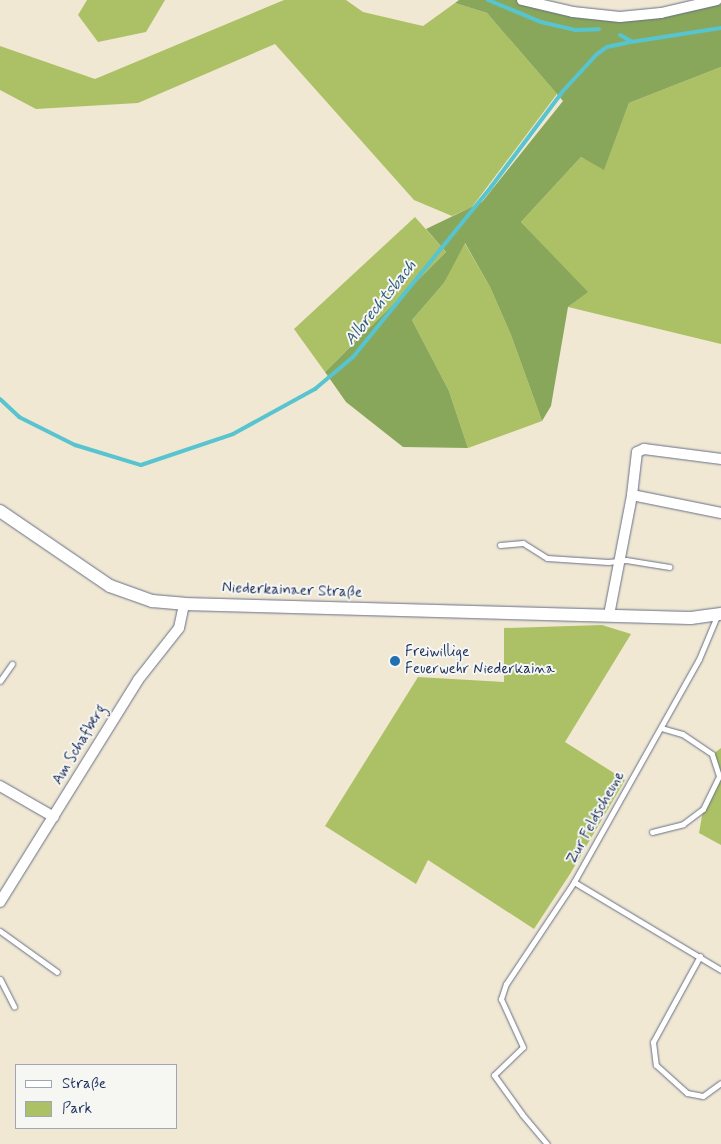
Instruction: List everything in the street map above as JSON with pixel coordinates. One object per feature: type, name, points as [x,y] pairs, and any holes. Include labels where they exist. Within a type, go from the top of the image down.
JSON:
[{"type":"street","points":[[522,0],[573,12],[620,17],[661,13],[717,0]]},
{"type":"street","points":[[608,616],[632,495],[637,452],[644,449],[721,459]]},
{"type":"street","points":[[632,495],[721,513]]},
{"type":"street","name":"Niederkainaer Straße","points":[[0,511],[110,586],[152,601],[184,604],[608,616],[691,618],[719,615]]},
{"type":"street","name":"Am Schafberg","points":[[0,902],[138,680],[179,628],[184,604]]},
{"type":"street","points":[[0,786],[54,817]]},
{"type":"lane","points":[[500,545],[522,543],[547,558],[618,561],[669,567]]},
{"type":"lane","name":"Zur Feldscheune","points":[[719,615],[699,660],[574,882],[721,970]]},
{"type":"lane","points":[[0,681],[12,664]]},
{"type":"lane","points":[[652,832],[683,824],[703,808],[719,776],[712,754],[682,734],[661,728]]},
{"type":"lane","points":[[547,1144],[522,1114],[494,1075],[523,1047],[501,998],[506,984],[574,882]]},
{"type":"lane","points":[[0,931],[57,972]]},
{"type":"lane","points":[[700,956],[653,1042],[656,1065],[687,1093],[703,1096],[721,1083]]},
{"type":"lane","points":[[0,979],[14,1007]]},
{"type":"green space","points":[[87,0],[165,0],[146,32],[98,42],[78,15]]},
{"type":"green space","points":[[284,0],[346,0],[363,12],[423,26],[455,3],[487,13],[557,94],[472,207],[452,216],[414,200],[275,44],[138,103],[36,109],[0,90],[0,46],[95,79]]},
{"type":"green space","points":[[459,0],[522,0],[573,12],[661,13],[721,4],[721,67],[629,103],[604,170],[581,157],[521,222],[588,292],[568,307],[551,406],[542,421],[511,335],[490,287],[465,243],[444,283],[412,320],[449,391],[468,448],[403,447],[346,402],[325,372],[446,252],[426,229],[482,202],[563,101],[487,13],[455,3]]},
{"type":"green space","points":[[721,67],[721,344],[568,307],[587,292],[521,222],[581,157],[604,169],[629,103]]},
{"type":"green space","points":[[415,217],[446,252],[325,372],[294,329]]},
{"type":"green space","points":[[464,242],[490,287],[511,335],[542,421],[468,448],[449,391],[412,320],[444,283]]},
{"type":"green space","points":[[602,625],[631,634],[565,742],[625,780],[570,874],[534,929],[428,860],[416,884],[325,826],[418,677],[504,682],[504,628]]},
{"type":"green space","points":[[721,748],[721,845],[699,833],[703,810],[720,776],[713,754]]},
{"type":"waterway","points":[[488,0],[541,22],[575,30],[599,29]]},
{"type":"waterway","name":"Albrechtsbach","points":[[0,399],[19,417],[75,445],[141,465],[233,434],[315,389],[353,357],[491,187],[563,91],[597,54],[607,47],[721,28]]},
{"type":"waterway","points":[[620,35],[631,41]]},
{"type":"place","name":"Freiwillige Feuerwehr Niederkaina","points":[[395,661]]}]
